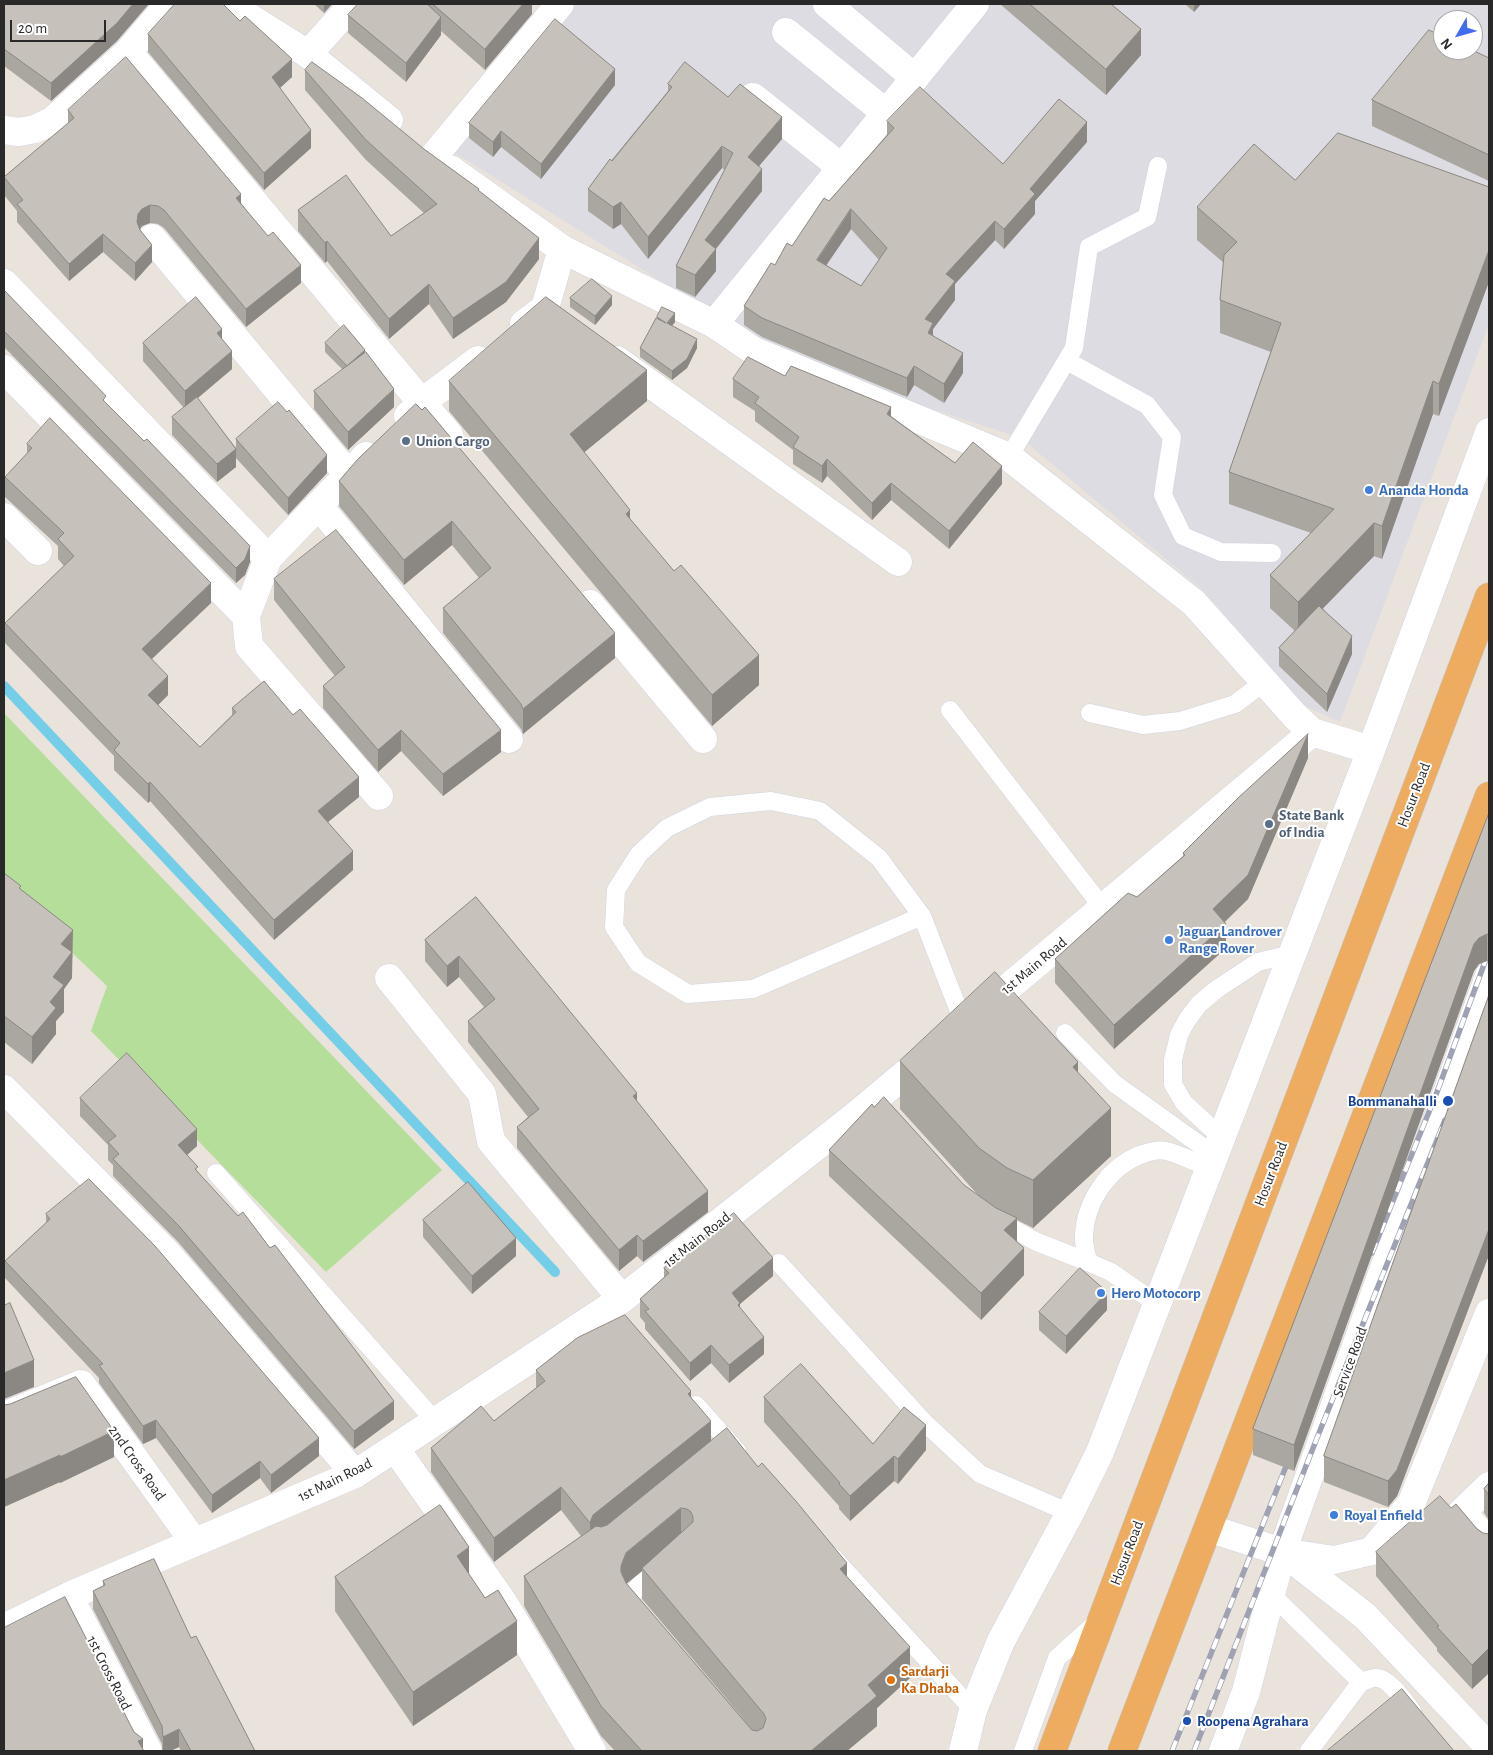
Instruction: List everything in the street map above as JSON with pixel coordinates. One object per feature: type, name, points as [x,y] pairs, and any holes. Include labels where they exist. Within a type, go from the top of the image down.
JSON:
[{"type":"highway","name":"Hosur Road","points":[[1052,1751],[1489,597]]},
{"type":"highway","points":[[1122,1751],[1489,796]]},
{"type":"street","points":[[4,130],[19,132],[35,129],[52,121],[128,52],[169,4]]},
{"type":"street","points":[[228,4],[308,54],[433,157],[562,249],[714,324],[754,351],[1009,457],[1194,603],[1295,716],[1312,732],[1371,750]]},
{"type":"street","points":[[308,54],[353,4]]},
{"type":"street","points":[[433,157],[560,4]]},
{"type":"street","points":[[827,4],[915,78]]},
{"type":"street","points":[[714,324],[975,4]]},
{"type":"street","points":[[786,32],[886,113]]},
{"type":"street","points":[[128,52],[466,456]]},
{"type":"street","points":[[744,89],[842,168]]},
{"type":"street","points":[[152,238],[347,473]]},
{"type":"street","points":[[379,796],[249,646],[246,616],[268,558],[319,506],[347,473],[421,403],[502,341],[553,314],[562,249]]},
{"type":"street","points":[[4,283],[268,558]]},
{"type":"street","points":[[593,343],[898,562]]},
{"type":"street","points":[[4,369],[246,616]]},
{"type":"street","points":[[963,1751],[973,1710],[1001,1641],[1070,1513],[1100,1452],[1371,750],[1489,432]]},
{"type":"street","points":[[319,506],[509,738]]},
{"type":"street","points":[[4,517],[38,551]]},
{"type":"street","points":[[575,586],[703,739]]},
{"type":"street","name":"1st Main Road","points":[[4,1628],[69,1596],[355,1474],[435,1421],[619,1308],[882,1105],[964,1024],[1312,732]]},
{"type":"street","name":"Service Road","points":[[1224,1751],[1246,1692],[1282,1552],[1489,976]]},
{"type":"street","points":[[389,978],[482,1094],[491,1141],[619,1308]]},
{"type":"street","points":[[4,1089],[167,1253],[355,1474]]},
{"type":"street","points":[[1208,1528],[1282,1552],[1334,1560],[1372,1551],[1411,1504],[1489,1314]]},
{"type":"street","name":"2nd Cross Road","points":[[4,1416],[81,1384],[194,1542]]},
{"type":"street","points":[[395,1448],[503,1602],[592,1751]]},
{"type":"street","points":[[1489,1486],[1462,1512],[1489,1543]]},
{"type":"street","points":[[1282,1552],[1365,1616],[1489,1747]]},
{"type":"street","name":"1st Cross Road","points":[[69,1596],[148,1751]]},
{"type":"lane","points":[[1009,457],[1074,348],[1089,246],[1147,217],[1158,166]]},
{"type":"lane","points":[[1067,361],[1147,405],[1172,438],[1163,495],[1183,536],[1221,552],[1272,553]]},
{"type":"lane","points":[[1090,713],[1143,724],[1180,721],[1235,704],[1264,682]]},
{"type":"lane","points":[[950,710],[1103,908]]},
{"type":"lane","points":[[922,916],[753,989],[688,994],[638,963],[614,927],[616,890],[639,854],[667,828],[710,807],[772,801],[820,811],[879,858],[922,916],[964,1024]]},
{"type":"lane","points":[[1215,1154],[1173,1084],[1173,1060],[1179,1035],[1199,1004],[1224,984],[1258,962],[1292,954]]},
{"type":"lane","points":[[1065,1033],[1115,1084],[1215,1154]]},
{"type":"lane","points":[[1088,1262],[1083,1236],[1088,1214],[1096,1195],[1109,1176],[1132,1158],[1150,1152],[1215,1154]]},
{"type":"lane","points":[[216,1173],[435,1421]]},
{"type":"lane","points":[[980,1209],[1002,1225],[1036,1242],[1111,1272],[1157,1304]]},
{"type":"lane","points":[[779,1263],[924,1422],[980,1474],[1070,1513]]},
{"type":"lane","points":[[686,1392],[750,1465]]},
{"type":"lane","points":[[715,1456],[730,1443]]},
{"type":"lane","points":[[822,1544],[973,1710]]},
{"type":"lane","points":[[646,1622],[634,1607],[631,1599],[632,1592],[668,1561]]},
{"type":"lane","points":[[1271,1594],[1361,1682]]},
{"type":"lane","points":[[1023,1751],[1057,1658],[1103,1617]]},
{"type":"lane","points":[[1309,1751],[1361,1682],[1374,1678],[1380,1678],[1391,1686],[1422,1722]]},
{"type":"shaded area","points":[[575,4],[1489,4],[1489,324],[1340,722],[1305,706],[1204,591],[1021,438],[755,351],[706,309],[450,150]]},
{"type":"green space","points":[[4,713],[442,1170],[326,1272],[91,1031],[107,986],[4,888]]},
{"type":"building","points":[[4,4],[133,4],[117,23],[51,83],[4,49]]},
{"type":"building","points":[[175,4],[223,4],[240,21],[245,16],[292,59],[272,77],[311,130],[264,173],[148,34]]},
{"type":"building","points":[[358,4],[427,4],[441,17],[406,63],[348,15]]},
{"type":"building","points":[[433,4],[523,4],[485,49]]},
{"type":"building","points":[[1030,4],[1111,4],[1141,29],[1106,69]]},
{"type":"building","points":[[555,19],[615,69],[541,164],[501,131],[493,142],[469,123]]},
{"type":"building","points":[[1429,30],[1433,32],[1433,60],[1483,60],[1483,55],[1489,58],[1489,155],[1372,100]]},
{"type":"building","points":[[126,57],[241,194],[236,198],[268,236],[273,232],[301,265],[246,309],[164,210],[158,206],[150,205],[142,209],[138,214],[137,222],[140,230],[152,245],[135,263],[103,234],[69,264],[17,204],[23,200],[4,177],[74,118],[68,110]]},
{"type":"building","points":[[312,62],[362,98],[424,149],[479,189],[539,238],[506,282],[453,318],[429,284],[389,319],[327,241],[325,243],[298,210],[346,175],[391,236],[437,204],[366,140],[305,70]]},
{"type":"building","points":[[685,62],[728,97],[740,84],[782,117],[748,157],[762,169],[705,240],[716,249],[695,275],[676,266],[733,153],[722,146],[648,237],[621,202],[613,207],[588,189],[610,159],[612,161],[672,87],[668,84]]},
{"type":"building","points":[[920,87],[1003,164],[1059,99],[1087,122],[1030,189],[1035,194],[1004,229],[995,221],[946,274],[955,281],[925,319],[933,323],[928,333],[963,353],[944,384],[914,366],[907,378],[762,318],[744,306],[771,263],[775,265],[787,243],[792,246],[824,198],[829,201],[894,128],[887,121]],"holes":[[[851,209],[887,248],[861,286],[817,260]]]},
{"type":"building","points":[[1338,133],[1489,187],[1489,250],[1439,384],[1433,381],[1382,526],[1374,523],[1298,602],[1270,575],[1334,509],[1229,472],[1281,323],[1220,300],[1224,255],[1237,242],[1197,207],[1254,144],[1295,180]]},
{"type":"building","points":[[592,279],[612,296],[595,316],[570,298]]},
{"type":"building","points":[[4,290],[106,396],[103,400],[144,441],[147,439],[250,546],[245,559],[236,568],[4,331]]},
{"type":"building","points":[[196,297],[222,329],[217,333],[232,351],[185,391],[143,343]]},
{"type":"building","points":[[546,297],[647,370],[570,434],[630,510],[626,514],[674,571],[681,565],[759,655],[712,695],[449,381]]},
{"type":"building","points":[[662,307],[675,313],[667,323],[697,339],[687,359],[672,371],[640,348],[656,318],[666,323],[657,317]]},
{"type":"building","points":[[344,325],[365,350],[347,366],[325,343]]},
{"type":"building","points":[[366,352],[394,389],[348,432],[314,391]]},
{"type":"building","points":[[748,357],[785,376],[791,366],[891,407],[887,414],[955,463],[973,442],[1002,466],[949,531],[891,483],[872,503],[827,459],[822,466],[793,447],[799,437],[755,403],[759,397],[733,379]]},
{"type":"building","points":[[197,397],[236,449],[217,464],[172,417]]},
{"type":"building","points":[[278,402],[287,412],[289,410],[327,455],[288,498],[236,439]]},
{"type":"building","points":[[416,404],[422,410],[425,407],[615,633],[523,709],[521,704],[443,608],[491,568],[452,521],[404,560],[339,481],[358,459]]},
{"type":"building","points":[[50,418],[211,583],[142,649],[168,676],[148,695],[200,747],[236,712],[232,708],[264,681],[293,715],[300,709],[359,777],[318,811],[353,851],[274,920],[150,782],[148,784],[114,750],[120,743],[5,623],[74,556],[58,539],[64,533],[5,477],[32,448],[27,444]]},
{"type":"building","points":[[336,530],[501,730],[443,774],[401,730],[378,750],[323,686],[345,667],[274,579]]},
{"type":"building","points":[[1319,606],[1352,636],[1327,694],[1279,648]]},
{"type":"building","points":[[1308,734],[1248,875],[1213,909],[1226,924],[1114,1025],[1055,959],[1128,893],[1137,897],[1185,855],[1183,853],[1238,798]]},
{"type":"building","points":[[1489,813],[1489,935],[1487,934],[1479,938],[1474,944],[1294,1445],[1253,1429]]},
{"type":"building","points":[[4,873],[21,886],[19,888],[73,930],[61,944],[72,952],[53,977],[64,985],[50,1002],[56,1008],[32,1037],[4,1016]]},
{"type":"building","points":[[476,897],[637,1093],[633,1096],[708,1191],[643,1241],[637,1235],[619,1250],[517,1127],[539,1109],[468,1021],[495,999],[459,956],[447,966],[425,940]]},
{"type":"building","points":[[995,972],[1078,1062],[1073,1067],[1111,1108],[1033,1180],[1007,1168],[979,1148],[900,1061]]},
{"type":"building","points":[[1489,995],[1489,1229],[1397,1470],[1388,1481],[1324,1456]]},
{"type":"building","points":[[127,1053],[197,1129],[178,1145],[198,1167],[195,1169],[238,1216],[243,1212],[270,1248],[275,1245],[394,1401],[354,1431],[179,1226],[113,1159],[119,1154],[108,1142],[116,1136],[80,1098]]},
{"type":"building","points":[[884,1097],[964,1185],[996,1208],[1017,1218],[1004,1230],[1024,1248],[981,1293],[829,1150],[872,1104],[874,1107]]},
{"type":"building","points":[[89,1179],[155,1246],[319,1438],[271,1475],[260,1461],[212,1495],[156,1420],[143,1426],[99,1365],[103,1364],[5,1261],[50,1219],[46,1214]]},
{"type":"building","points":[[468,1182],[516,1238],[472,1276],[423,1220]]},
{"type":"building","points":[[734,1213],[773,1258],[732,1293],[740,1303],[738,1305],[764,1337],[729,1365],[711,1345],[690,1363],[645,1311],[649,1309],[640,1299],[669,1273],[664,1268]]},
{"type":"building","points":[[1080,1268],[1107,1292],[1066,1336],[1039,1312]]},
{"type":"building","points":[[10,1303],[34,1360],[4,1373],[4,1306]]},
{"type":"building","points":[[625,1315],[691,1391],[688,1394],[711,1421],[593,1515],[590,1523],[561,1487],[494,1538],[431,1448],[481,1406],[494,1421],[545,1381],[536,1370],[577,1338]]},
{"type":"building","points":[[801,1364],[873,1444],[904,1407],[926,1425],[898,1459],[894,1456],[850,1496],[764,1397]]},
{"type":"building","points":[[76,1377],[114,1431],[60,1457],[60,1455],[4,1480],[4,1405]]},
{"type":"building","points":[[727,1428],[758,1467],[762,1463],[795,1500],[847,1563],[840,1569],[910,1647],[868,1685],[877,1696],[811,1751],[642,1751],[601,1706],[524,1576],[596,1526],[607,1525]],"holes":[[[681,1508],[691,1512],[693,1522],[642,1568],[764,1714],[766,1719],[763,1728],[757,1731],[752,1730],[626,1583],[621,1572],[621,1566],[626,1553]]]},
{"type":"building","points":[[1489,1483],[1489,1495],[1484,1489]]},
{"type":"building","points":[[1440,1496],[1451,1508],[1456,1504],[1477,1529],[1489,1534],[1489,1648],[1472,1665],[1437,1627],[1439,1626],[1376,1552]]},
{"type":"building","points":[[440,1505],[469,1547],[457,1556],[485,1598],[498,1590],[517,1621],[413,1692],[335,1577]]},
{"type":"building","points":[[154,1559],[191,1638],[196,1636],[255,1751],[191,1751],[179,1729],[163,1737],[162,1726],[93,1591],[105,1585],[103,1581]]},
{"type":"building","points":[[65,1597],[134,1732],[143,1739],[138,1741],[144,1751],[4,1751],[4,1628]]},
{"type":"building","points":[[1402,1689],[1454,1751],[1327,1751]]},
{"type":"waterway","points":[[4,686],[555,1272]]},
{"type":"railway","points":[[1372,1253],[1437,1092],[1489,951]]},
{"type":"railway","points":[[1194,1751],[1445,1120]]},
{"type":"railway","points":[[1172,1751],[1291,1454]]},
{"type":"place","name":"Union Cargo","points":[[406,441]]},
{"type":"place","name":"Ananda Honda","points":[[1369,490]]},
{"type":"place","name":"State Bank of India","points":[[1269,824]]},
{"type":"place","name":"Jaguar Landrover Range Rover","points":[[1169,940]]},
{"type":"place","name":"Bommanahalli","points":[[1448,1101]]},
{"type":"place","name":"Hero Motocorp","points":[[1101,1293]]},
{"type":"place","name":"Royal Enfield","points":[[1334,1515]]},
{"type":"place","name":"Sardarji Ka Dhaba","points":[[891,1680]]},
{"type":"place","name":"Roopena Agrahara","points":[[1187,1721]]}]
